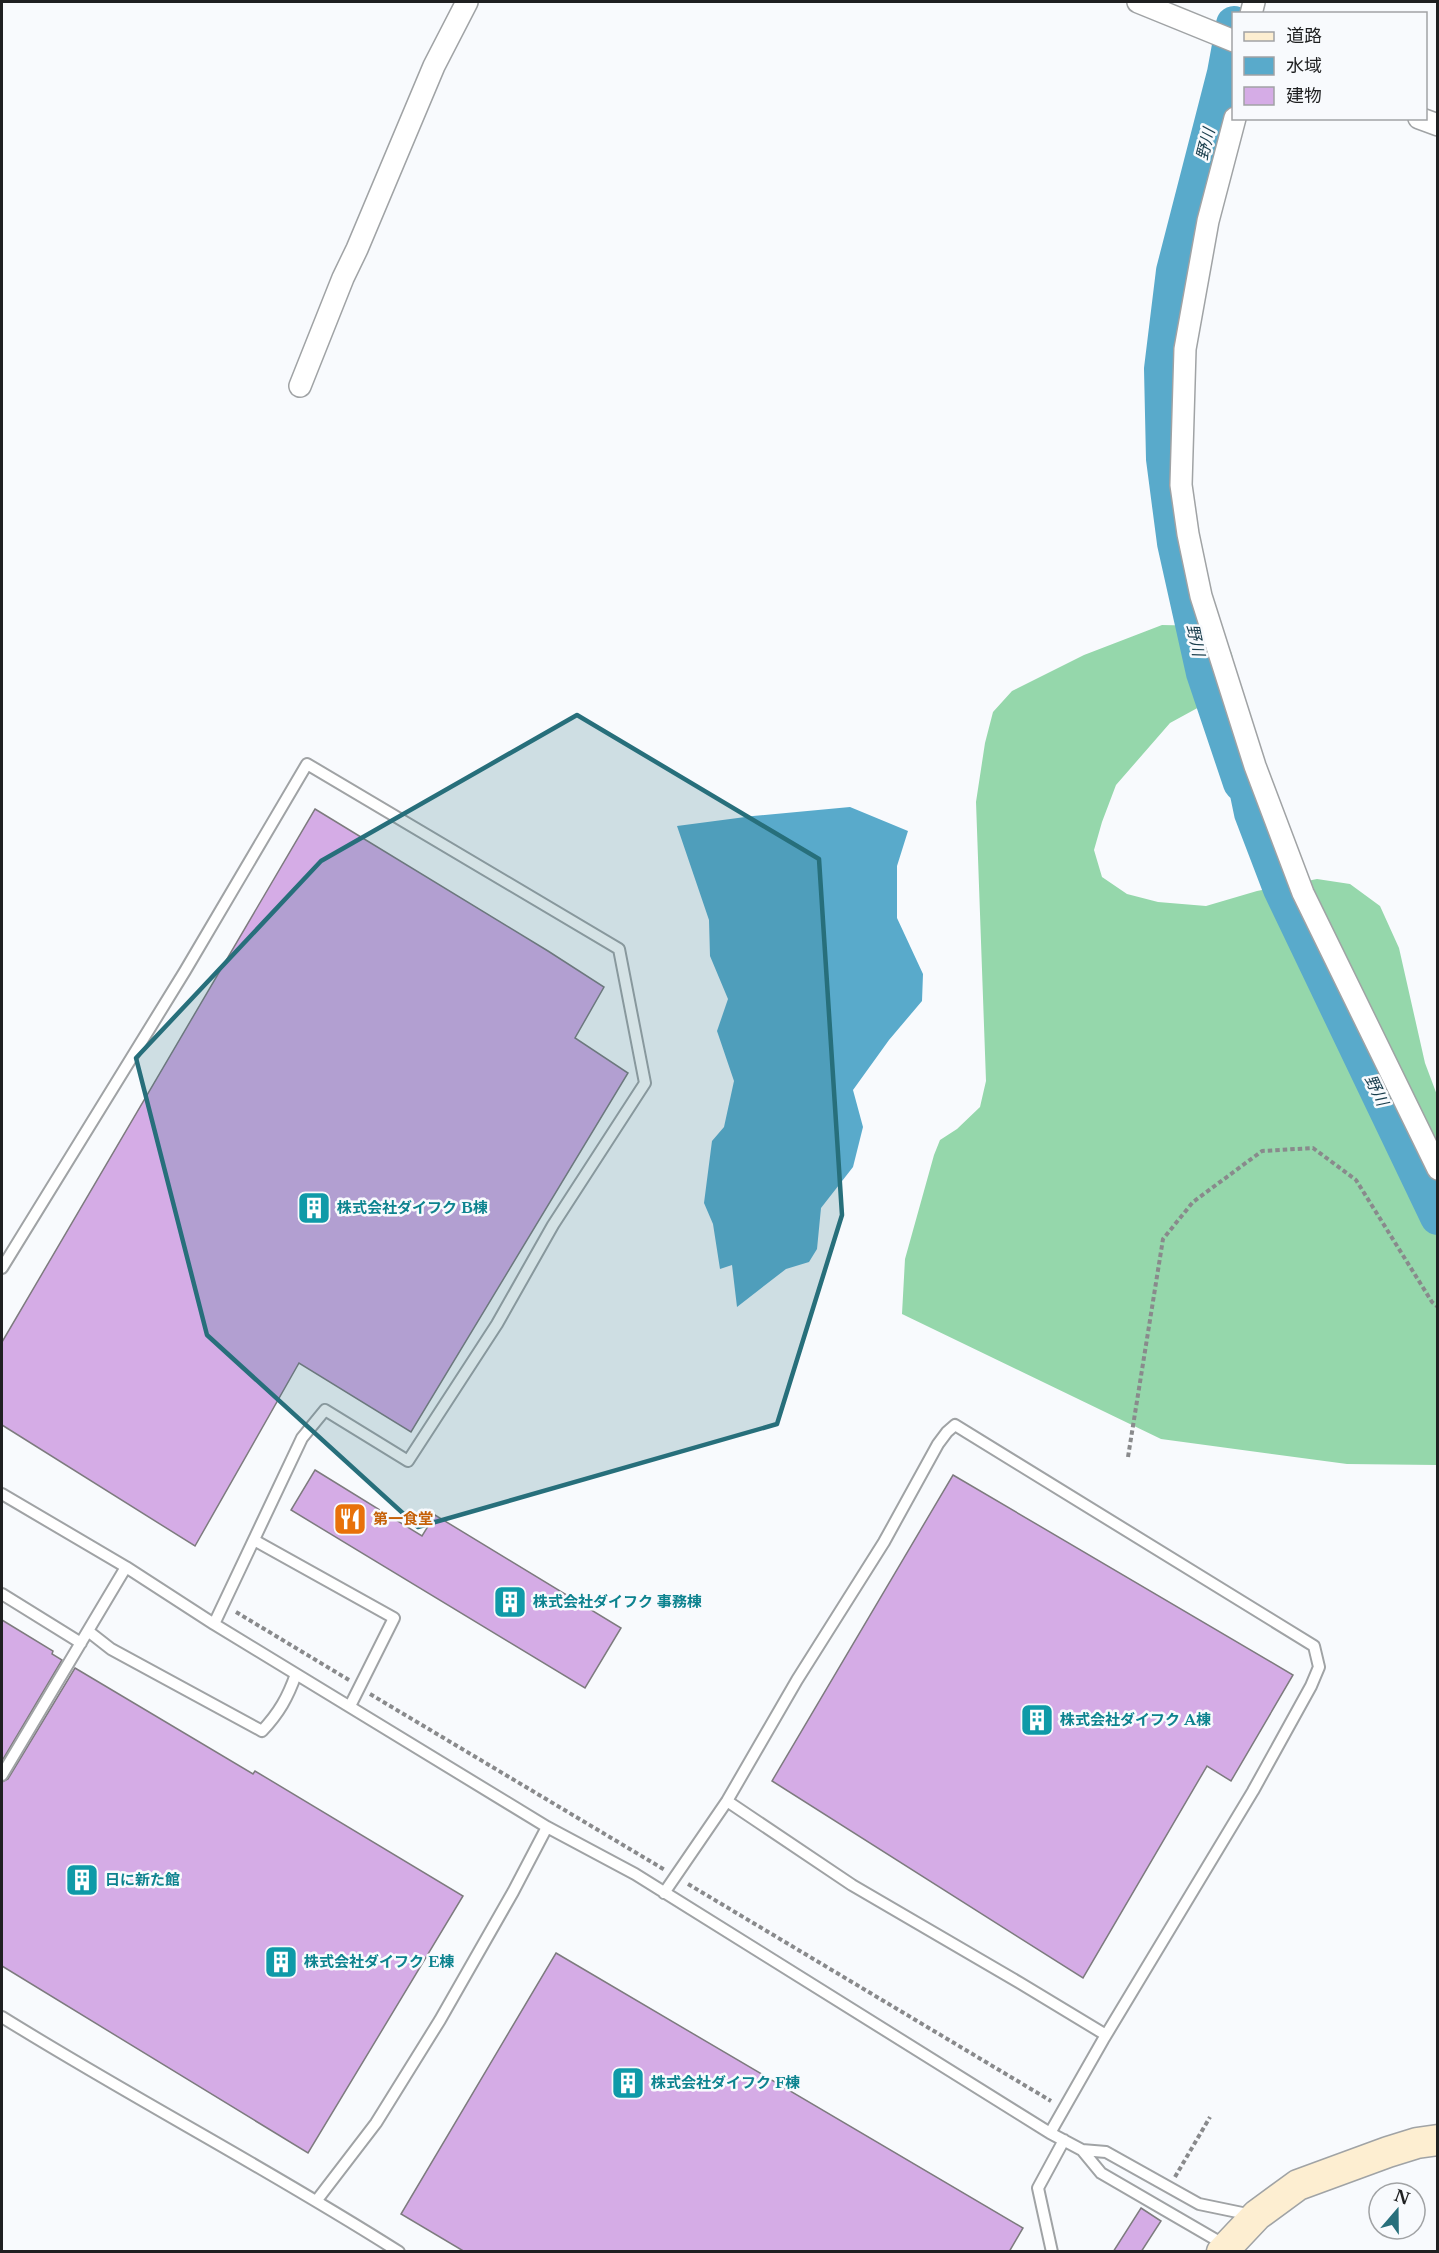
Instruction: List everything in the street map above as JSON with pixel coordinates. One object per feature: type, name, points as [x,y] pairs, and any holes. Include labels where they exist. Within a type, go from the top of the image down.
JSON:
[{"type":"street","points":[[300,386],[343,278],[434,66],[467,2]]},
{"type":"street","points":[[1138,2],[1232,41]]},
{"type":"street","points":[[1234,120],[1208,221],[1185,349],[1181,485],[1188,534],[1201,596],[1255,766],[1303,893],[1437,1169]]},
{"type":"street","points":[[1224,2249],[1256,2216],[1298,2185],[1388,2152],[1417,2143],[1437,2140]]},
{"type":"lane","points":[[2,1268],[185,970],[307,764],[619,949],[645,1083],[553,1225],[497,1324],[408,1461],[324,1410],[303,1438],[214,1624]]},
{"type":"lane","points":[[664,1893],[728,1801],[797,1680],[884,1542],[938,1444],[955,1425],[1314,1646],[1319,1667],[1311,1686],[1253,1791],[1050,2133]]},
{"type":"lane","points":[[2,1494],[126,1567],[214,1624],[547,1827],[635,1874],[1050,2133],[1082,2150],[1101,2173],[1224,2249]]},
{"type":"lane","points":[[254,1540],[394,1618],[350,1706]]},
{"type":"lane","points":[[2,1775],[126,1567]]},
{"type":"lane","points":[[2,1594],[81,1643]]},
{"type":"lane","points":[[88,1631],[111,1649],[262,1731],[279,1714],[296,1674]]},
{"type":"lane","points":[[728,1801],[852,1885],[1106,2036]]},
{"type":"lane","points":[[317,2200],[376,2123],[440,2020],[547,1827]]},
{"type":"lane","points":[[2,2016],[81,2066],[317,2200],[399,2252]]},
{"type":"lane","points":[[1052,2252],[1038,2188],[1064,2140]]},
{"type":"lane","points":[[1082,2150],[1106,2152],[1199,2204],[1256,2216]]},
{"type":"path","points":[[1128,1457],[1163,1239],[1194,1202],[1262,1151],[1313,1148],[1356,1180],[1432,1302],[1437,1306]]},
{"type":"path","points":[[236,1612],[349,1681]]},
{"type":"path","points":[[369,1694],[668,1872]]},
{"type":"path","points":[[688,1884],[1055,2103]]},
{"type":"path","points":[[1168,2188],[1210,2117]]},
{"type":"highlighted area","points":[[577,715],[819,859],[842,1215],[777,1424],[418,1527],[207,1335],[136,1058],[321,861]]},
{"type":"green space","points":[[1162,625],[1210,626],[1231,650],[1233,664],[1223,694],[1170,723],[1116,785],[1094,850],[1102,877],[1127,894],[1158,902],[1206,906],[1257,891],[1317,879],[1350,884],[1380,906],[1399,948],[1425,1063],[1437,1095],[1437,1465],[1347,1464],[1161,1439],[902,1314],[905,1259],[934,1155],[940,1140],[957,1129],[980,1107],[986,1081],[976,802],[985,743],[993,712],[1012,691],[1084,655]]},
{"type":"water","points":[[850,807],[908,831],[897,866],[897,918],[923,974],[922,1001],[889,1040],[853,1090],[863,1127],[853,1167],[821,1208],[817,1249],[809,1262],[786,1269],[737,1307],[732,1265],[720,1269],[713,1224],[704,1203],[712,1141],[724,1127],[734,1081],[717,1031],[728,999],[710,956],[709,920],[677,826]]},
{"type":"building","name":"株式会社ダイフク B棟","points":[[315,809],[604,987],[575,1038],[628,1073],[411,1432],[299,1363],[195,1546],[2,1425],[2,1342]]},
{"type":"building","name":"株式会社ダイフク 事務棟","points":[[315,1470],[422,1536],[435,1515],[621,1628],[585,1688],[291,1510]]},
{"type":"building","name":"株式会社ダイフク A棟","points":[[953,1475],[1293,1675],[1231,1781],[1207,1766],[1083,1978],[772,1781]]},
{"type":"building","points":[[2,1620],[53,1651],[52,1654],[62,1660],[2,1761]]},
{"type":"building","points":[[75,1668],[253,1774],[255,1771],[463,1896],[308,2153],[2,1966],[2,1782],[8,1779]]},
{"type":"building","name":"株式会社ダイフク F棟","points":[[556,1953],[1023,2228],[1009,2252],[465,2252],[401,2214]]},
{"type":"building","points":[[1141,2208],[1161,2221],[1141,2252],[1113,2252]]},
{"type":"waterway","name":"野川","points":[[1232,35],[1225,73],[1174,271],[1162,369],[1164,459],[1175,543],[1204,673],[1241,783],[1247,789],[1252,813],[1281,889],[1438,1217]]},
{"type":"place","name":"株式会社ダイフク B棟","points":[[314,1208]]},
{"type":"place","name":"第一食堂","points":[[350,1519]]},
{"type":"place","name":"株式会社ダイフク 事務棟","points":[[510,1602]]},
{"type":"place","name":"株式会社ダイフク A棟","points":[[1037,1720]]},
{"type":"place","name":"日に新た館","points":[[82,1880]]},
{"type":"place","name":"株式会社ダイフク E棟","points":[[281,1962]]},
{"type":"place","name":"株式会社ダイフク F棟","points":[[628,2083]]}]
